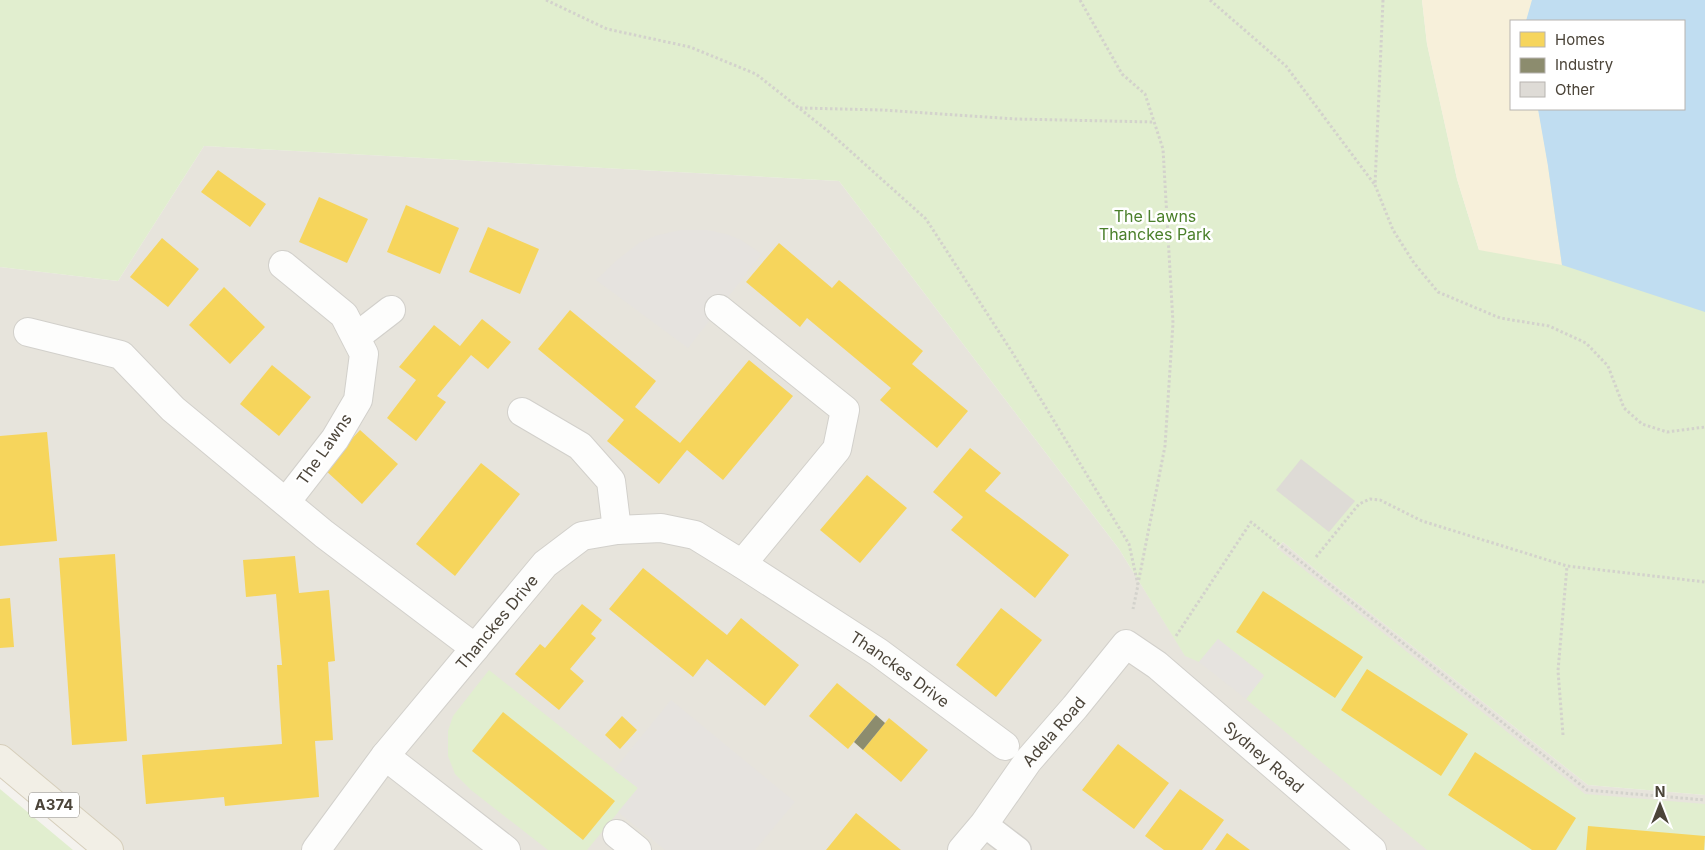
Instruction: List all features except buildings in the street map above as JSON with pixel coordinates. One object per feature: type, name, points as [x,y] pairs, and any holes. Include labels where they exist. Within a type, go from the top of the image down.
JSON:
[{"type":"main road","name":"A374","points":[[0,759],[109,850]]},
{"type":"street","name":"The Lawns","points":[[283,266],[344,315],[364,354],[358,400],[335,439],[286,502]]},
{"type":"street","points":[[719,309],[845,410],[837,449],[742,564]]},
{"type":"street","points":[[356,337],[391,310]]},
{"type":"street","points":[[28,332],[121,355],[173,409],[324,534],[476,648]]},
{"type":"street","points":[[522,412],[580,446],[611,481],[617,530]]},
{"type":"street","name":"Thanckes Drive","points":[[316,850],[385,756],[545,564],[582,536],[617,530],[661,528],[695,535],[878,652],[1005,746]]},
{"type":"street","points":[[1126,644],[1157,664]]},
{"type":"street","name":"Adela Road","points":[[962,850],[984,824],[1028,761],[1126,644]]},
{"type":"street","name":"Sydney Road","points":[[1157,664],[1372,850]]},
{"type":"street","points":[[385,756],[506,850]]},
{"type":"lane","points":[[984,824],[1018,850]]},
{"type":"path","points":[[546,0],[608,29],[690,47],[756,74],[828,131],[926,219],[1012,352],[1128,544],[1138,585]]},
{"type":"path","points":[[1080,0],[1122,74],[1144,94],[1163,149],[1173,323],[1165,446],[1126,644]]},
{"type":"path","points":[[1210,0],[1286,66],[1375,185],[1393,230],[1414,263],[1438,292],[1500,318],[1549,326],[1586,343],[1608,366],[1624,408],[1642,424],[1667,432],[1705,427]]},
{"type":"path","points":[[1375,185],[1383,0]]},
{"type":"path","points":[[800,108],[882,110],[1016,119],[1154,122]]},
{"type":"path","points":[[1316,558],[1359,504],[1370,499],[1380,500],[1422,521],[1567,566],[1705,582]]},
{"type":"path","points":[[1157,664],[1251,522],[1587,790],[1705,800]]},
{"type":"path","points":[[1563,736],[1558,671],[1567,566]]},
{"type":"shaded area","points":[[204,146],[839,181],[1119,549],[1185,655],[1283,542],[1588,785],[1705,795],[1705,850],[118,850],[0,745],[0,267],[118,281]]},
{"type":"shaded area","points":[[680,230],[707,230],[726,234],[741,240],[762,254],[688,348],[596,280],[639,243],[655,236]]},
{"type":"shaded area","points":[[1218,639],[1264,676],[1246,699],[1199,662]]},
{"type":"shaded area","points":[[671,700],[795,802],[755,850],[665,850],[618,812],[638,788],[614,770]]},
{"type":"green space","name":"The Lawns Thanckes Park","points":[[0,0],[1422,0],[1427,44],[1457,179],[1479,250],[1548,166],[1538,110],[1685,110],[1685,20],[1526,20],[1532,0],[1705,0],[1705,795],[1588,785],[1283,542],[1277,548],[1585,794],[1705,804],[1705,850],[1427,850],[1246,699],[1264,675],[1218,639],[1199,662],[1185,656],[1119,549],[839,181],[204,146],[118,281],[0,267]]},
{"type":"green space","points":[[489,670],[638,788],[587,850],[548,850],[471,790],[455,774],[448,756],[448,731],[453,716]]},
{"type":"green space","points":[[0,789],[73,850],[0,850]]},
{"type":"sand","points":[[1422,0],[1532,0],[1526,20],[1510,20],[1510,110],[1538,110],[1562,265],[1479,250],[1457,179],[1427,44]]},
{"type":"water","points":[[1532,0],[1705,0],[1705,312],[1562,265],[1538,110],[1685,110],[1685,20],[1526,20]]}]
